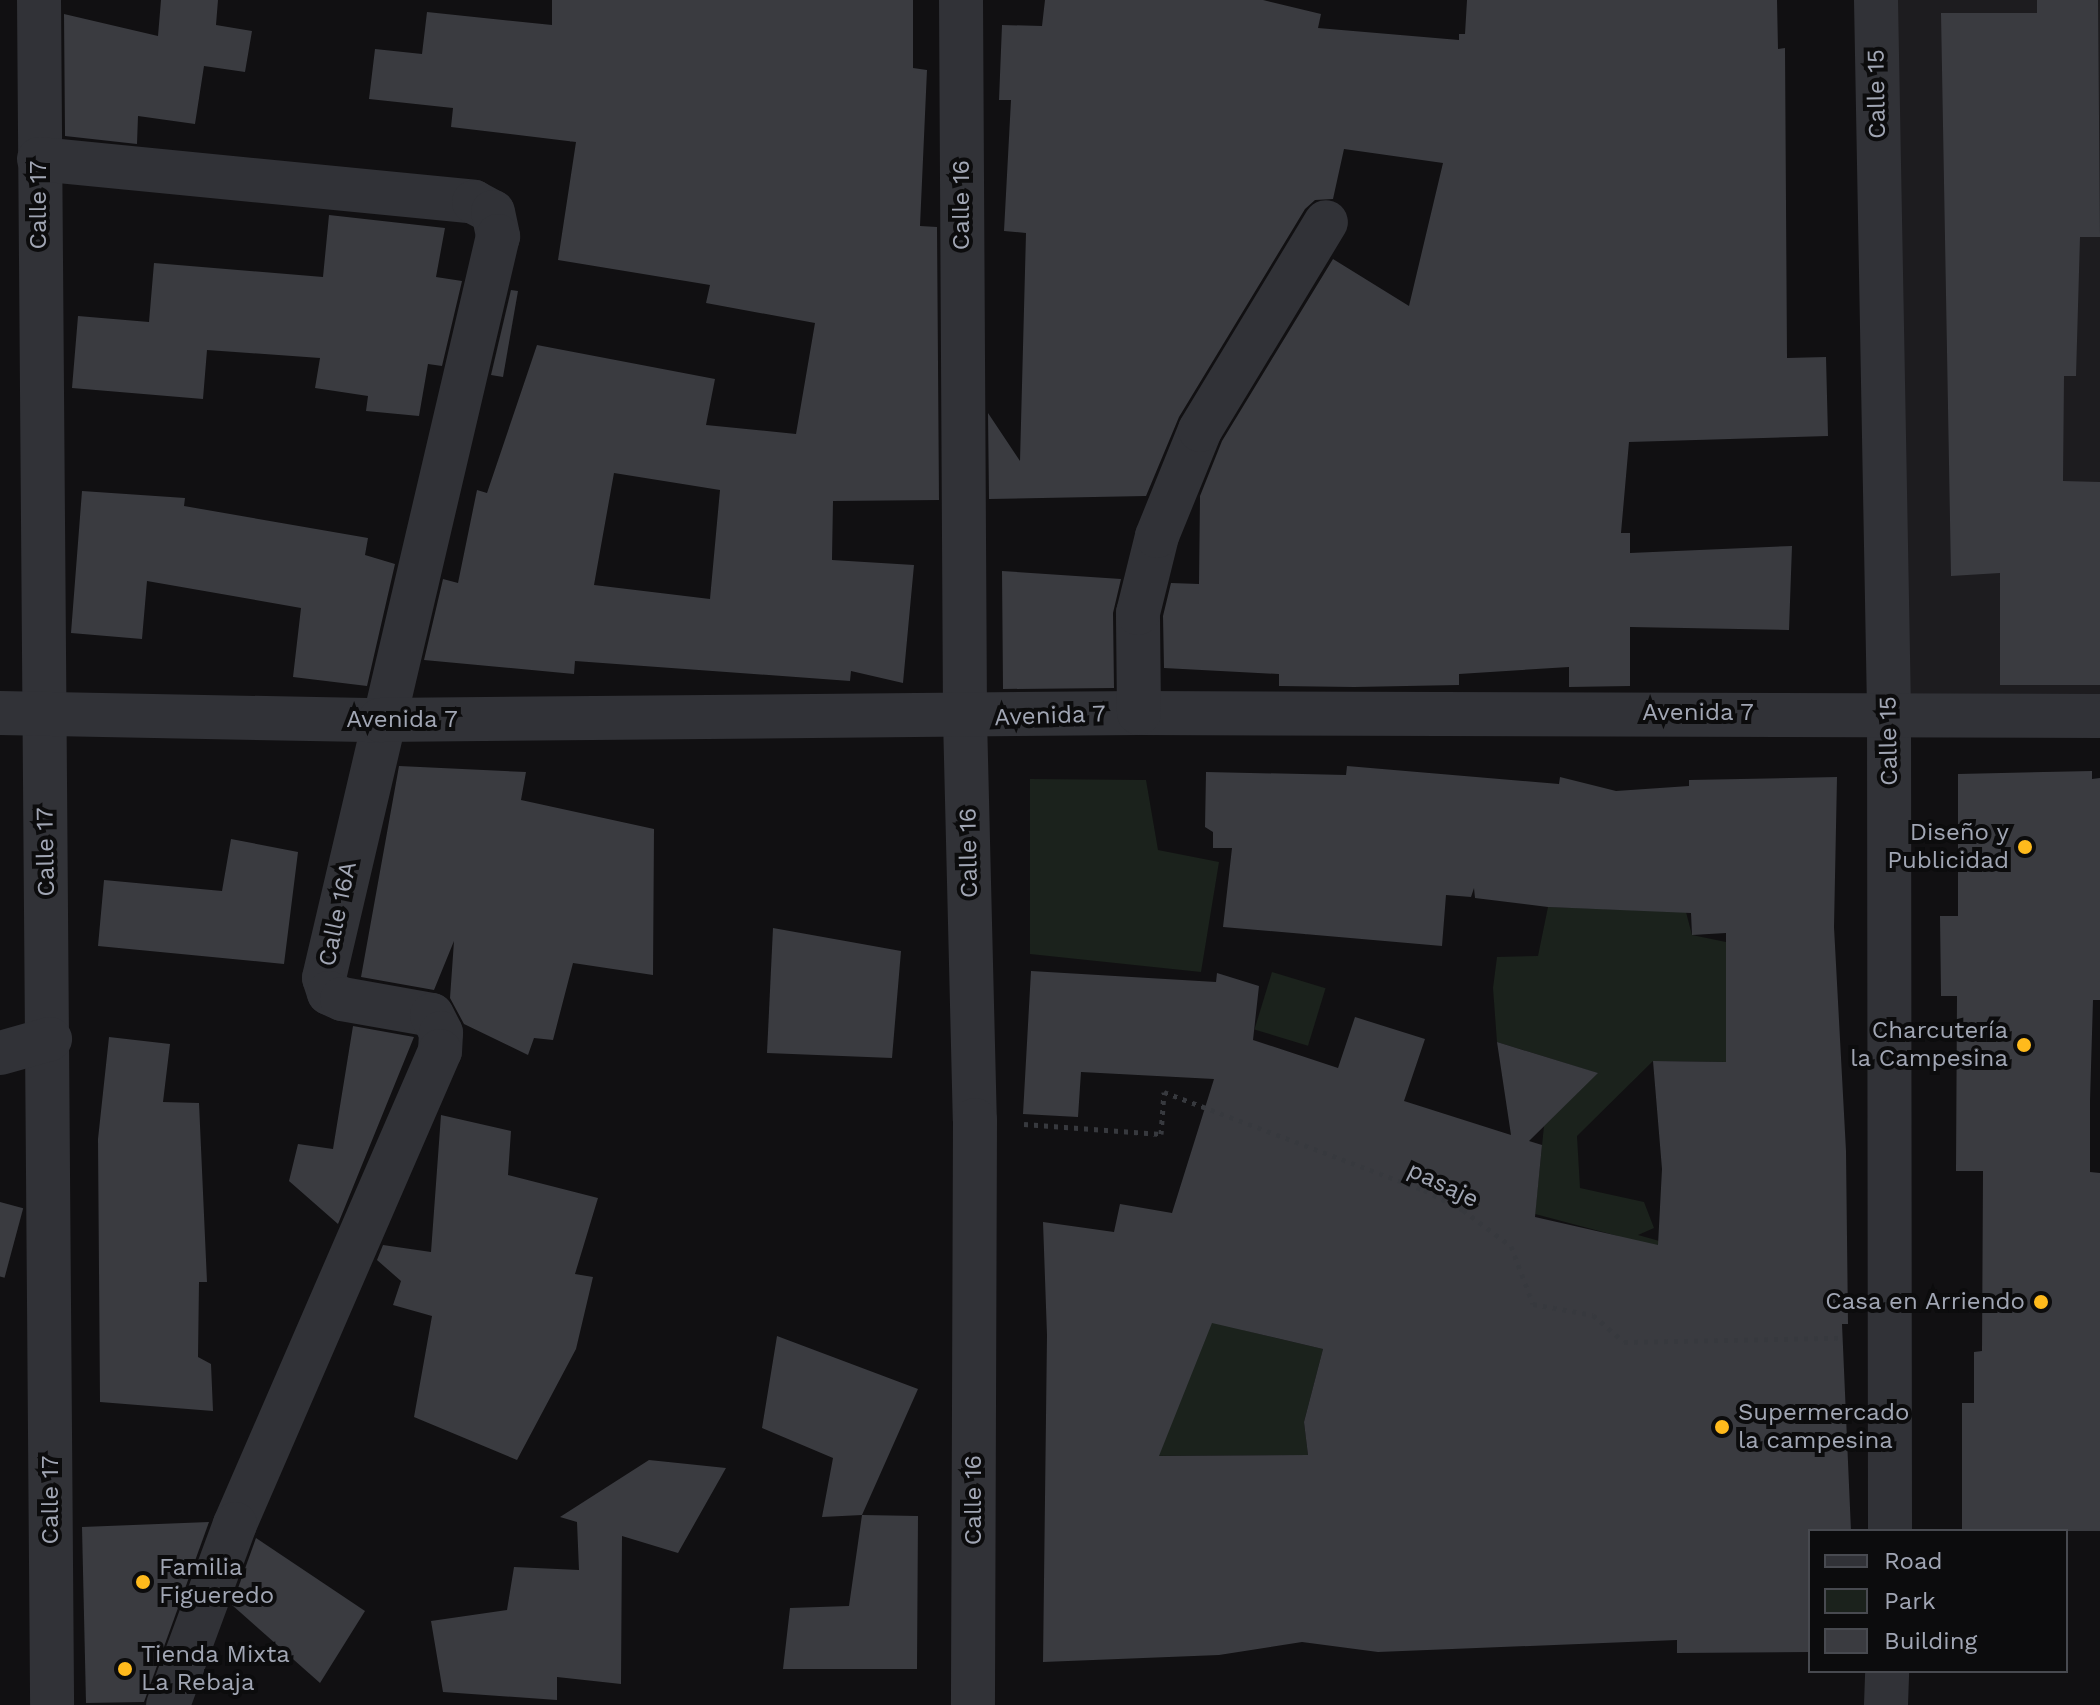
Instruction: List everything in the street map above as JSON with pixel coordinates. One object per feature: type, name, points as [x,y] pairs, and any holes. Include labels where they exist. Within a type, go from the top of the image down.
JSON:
[{"type":"street","name":"Calle 17","points":[[39,0],[43,716],[50,1039],[52,1705]]},
{"type":"street","name":"Calle 16","points":[[961,0],[965,718],[975,1120],[973,1705]]},
{"type":"street","name":"Calle 15","points":[[1876,0],[1889,712],[1893,1337],[1890,1529]]},
{"type":"street","name":"Calle 16A","points":[[39,159],[474,202],[493,212],[498,236],[380,720],[324,978],[329,993],[342,999],[432,1015],[441,1033],[440,1051],[235,1524],[168,1705]]},
{"type":"street","points":[[1139,713],[1138,613],[1157,536],[1200,430],[1326,222]]},
{"type":"street","name":"Avenida 7","points":[[0,713],[380,720],[965,718],[1139,713],[1889,712],[2100,716]]},
{"type":"street","points":[[0,1053],[50,1039]]},
{"type":"street","points":[[1886,1705],[1887,1673]]},
{"type":"path","name":"pasaje","points":[[975,1120],[1161,1134],[1164,1092],[1463,1210],[1511,1246],[1533,1304],[1593,1315],[1624,1342],[1893,1337]]},
{"type":"shaded area","points":[[1892,0],[2100,0],[2100,705],[1892,705]]},
{"type":"green space","points":[[1030,779],[1146,780],[1158,850],[1219,862],[1201,972],[1030,954]]},
{"type":"green space","points":[[1548,907],[1686,912],[1692,935],[1726,942],[1726,1062],[1653,1061],[1577,1136],[1580,1188],[1644,1202],[1654,1228],[1638,1235],[1663,1242],[1609,1299],[1618,1236],[1535,1214],[1544,1126],[1597,1073],[1497,1042],[1493,988],[1497,957],[1538,956]]},
{"type":"green space","points":[[1272,972],[1326,988],[1308,1046],[1254,1029]]},
{"type":"green space","points":[[1252,1291],[1243,1330],[1323,1349],[1304,1422],[1308,1455],[1142,1456],[1212,1322]]},
{"type":"building","points":[[161,0],[218,0],[216,25],[252,31],[245,72],[204,66],[195,124],[138,116],[137,144],[65,136],[64,14],[158,36]]},
{"type":"building","points":[[552,0],[913,0],[913,68],[927,70],[920,226],[937,227],[939,500],[833,501],[832,560],[914,565],[903,683],[851,671],[850,681],[575,661],[574,674],[424,660],[443,579],[458,583],[477,490],[487,493],[537,345],[715,379],[706,425],[796,434],[815,323],[706,303],[710,285],[558,260],[576,142],[451,127],[453,108],[369,99],[375,49],[422,54],[427,12],[552,25]],"holes":[[[614,473],[720,490],[710,599],[594,585]]]},
{"type":"building","points":[[1045,0],[1263,0],[1321,14],[1318,28],[1459,40],[1459,34],[1465,34],[1467,0],[1777,0],[1778,49],[1785,48],[1787,358],[1826,357],[1828,436],[1629,442],[1621,533],[1630,533],[1630,553],[1792,546],[1789,630],[1630,627],[1630,686],[1569,687],[1569,667],[1459,674],[1459,685],[1354,687],[1279,686],[1279,674],[1164,668],[1163,616],[1171,583],[1199,584],[1200,496],[1222,441],[1333,259],[1409,306],[1443,163],[1344,149],[1333,199],[1315,200],[1305,209],[1179,417],[1146,496],[989,499],[988,413],[1020,461],[1026,233],[1004,231],[1011,100],[999,100],[1002,25],[1042,26]]},
{"type":"building","points":[[2037,0],[2098,0],[2100,237],[2080,237],[2076,376],[2064,376],[2063,481],[2100,482],[2100,685],[2000,685],[2000,573],[1951,576],[1941,13],[2037,13]]},
{"type":"building","points":[[329,215],[445,228],[436,277],[462,281],[442,366],[428,364],[419,416],[366,411],[368,396],[315,388],[320,358],[207,350],[203,399],[72,388],[78,316],[149,322],[154,263],[323,277]]},
{"type":"building","points":[[511,290],[518,291],[503,377],[491,375]]},
{"type":"building","points":[[82,491],[185,498],[184,506],[368,538],[365,555],[395,564],[367,686],[293,677],[301,608],[147,581],[142,639],[71,633]]},
{"type":"building","points":[[1002,571],[1121,579],[1113,613],[1114,688],[1003,689]]},
{"type":"building","points":[[399,766],[526,772],[521,800],[654,829],[653,975],[573,963],[553,1040],[534,1038],[528,1055],[464,1024],[450,998],[454,941],[434,990],[361,977]]},
{"type":"building","points":[[1347,766],[1559,784],[1560,777],[1616,791],[1689,786],[1689,780],[1837,777],[1834,927],[1846,1151],[1848,1324],[1842,1324],[1851,1529],[1808,1529],[1808,1652],[1677,1653],[1677,1640],[1378,1652],[1302,1642],[1219,1655],[1043,1662],[1047,1335],[1043,1222],[1114,1232],[1120,1204],[1172,1213],[1214,1079],[1081,1072],[1078,1117],[1023,1114],[1031,971],[1216,982],[1217,973],[1259,986],[1253,1040],[1338,1068],[1355,1017],[1425,1039],[1404,1101],[1511,1135],[1497,1042],[1598,1073],[1529,1141],[1542,1145],[1535,1217],[1658,1245],[1662,1169],[1653,1061],[1726,1062],[1726,933],[1692,935],[1691,913],[1548,907],[1475,898],[1474,888],[1471,897],[1446,895],[1442,946],[1223,927],[1232,848],[1213,848],[1213,832],[1205,827],[1206,772],[1346,775]],"holes":[[[1212,1323],[1323,1349],[1304,1422],[1308,1455],[1159,1456]]]},
{"type":"building","points":[[2092,771],[2092,779],[2100,778],[2100,1000],[2093,1000],[2090,1172],[2100,1173],[2100,1531],[1962,1529],[1962,1403],[1974,1403],[1974,1352],[1982,1351],[1983,1171],[1956,1171],[1957,996],[1941,996],[1940,916],[1958,916],[1958,774]]},
{"type":"building","points":[[231,839],[298,852],[284,964],[98,946],[104,880],[222,891]]},
{"type":"building","points":[[773,928],[901,951],[892,1058],[767,1053]]},
{"type":"building","points":[[353,1026],[414,1037],[338,1224],[289,1181],[298,1144],[333,1149]]},
{"type":"building","points":[[109,1037],[170,1044],[163,1102],[199,1103],[207,1282],[199,1282],[198,1357],[211,1364],[213,1411],[100,1402],[98,1139]]},
{"type":"building","points":[[441,1115],[511,1131],[508,1175],[598,1198],[575,1274],[593,1277],[576,1349],[517,1460],[414,1417],[432,1316],[393,1305],[401,1281],[377,1260],[383,1245],[431,1252]]},
{"type":"building","points":[[0,1202],[23,1208],[5,1278],[0,1277]]},
{"type":"building","points":[[777,1336],[918,1389],[862,1515],[822,1517],[833,1458],[762,1428]]},
{"type":"building","points":[[649,1460],[726,1468],[678,1553],[622,1536],[621,1684],[557,1677],[557,1700],[443,1692],[431,1621],[507,1610],[514,1567],[579,1570],[577,1522],[560,1517]]},
{"type":"building","points":[[862,1515],[918,1516],[917,1669],[783,1669],[790,1608],[849,1606]]},
{"type":"building","name":"Familia Figueredo","points":[[209,1522],[144,1702],[86,1703],[82,1527]]},
{"type":"building","points":[[256,1538],[365,1611],[320,1683],[232,1605]]},
{"type":"place","name":"Diseño y Publicidad","points":[[2025,847]]},
{"type":"place","name":"Charcutería la Campesina","points":[[2024,1045]]},
{"type":"place","name":"Casa en Arriendo","points":[[2041,1302]]},
{"type":"place","name":"Supermercado la campesina","points":[[1722,1427]]},
{"type":"place","name":"Familia Figueredo","points":[[143,1582]]},
{"type":"place","name":"Tienda Mixta La Rebaja","points":[[125,1669]]}]
